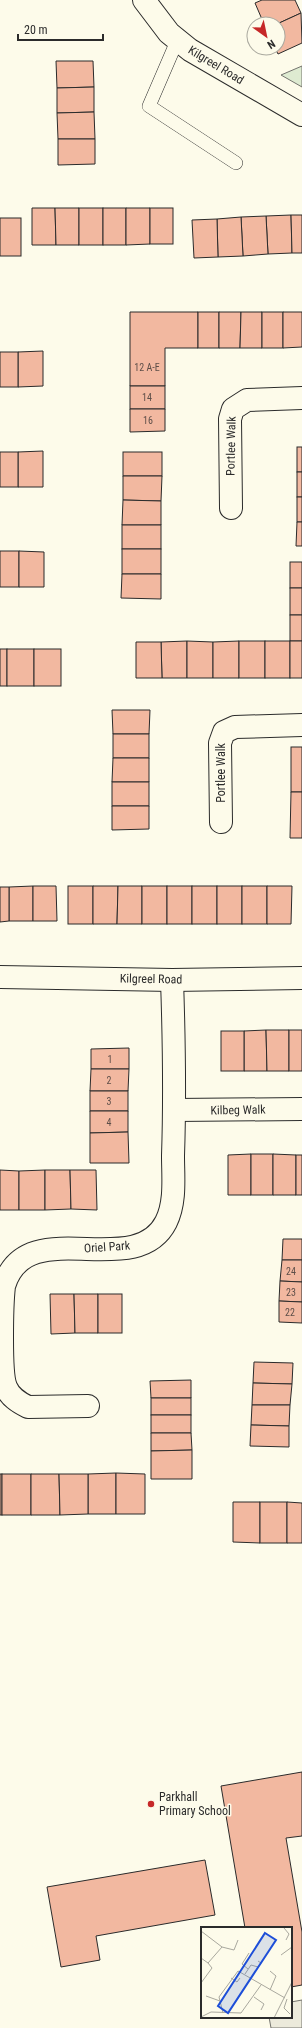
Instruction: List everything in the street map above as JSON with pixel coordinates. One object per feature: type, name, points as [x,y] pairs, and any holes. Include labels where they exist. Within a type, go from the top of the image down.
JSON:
[{"type":"street","name":"Kilgreel Road","points":[[144,0],[159,22],[177,41],[302,115]]},
{"type":"street","name":"Portlee Walk","points":[[231,508],[230,419],[233,409],[247,400],[302,398]]},
{"type":"street","name":"Portlee Walk","points":[[221,822],[220,743],[224,732],[235,727],[302,725]]},
{"type":"street","name":"Kilgreel Road","points":[[0,977],[172,980],[302,978]]},
{"type":"street","name":"Oriel Park","points":[[88,1406],[28,1407],[20,1403],[8,1392],[3,1373],[3,1296],[6,1280],[11,1271],[22,1260],[44,1250],[121,1249],[143,1243],[157,1234],[169,1216],[172,1198],[175,1110],[172,980]]},
{"type":"street","name":"Kilbeg Walk","points":[[175,1110],[302,1109]]},
{"type":"lane","points":[[177,41],[150,106],[236,163]]},
{"type":"green space","points":[[302,66],[302,87],[281,75]]},
{"type":"shaded area","points":[[302,2000],[302,2028],[271,2028],[269,2018],[292,2018],[292,2002]]},
{"type":"building","points":[[262,0],[295,0],[301,13],[286,20],[286,16],[261,16],[255,3]]},
{"type":"building","points":[[301,13],[302,43],[286,50],[286,20]]},
{"type":"building","points":[[56,61],[93,61],[94,87],[57,88]]},
{"type":"building","points":[[94,87],[94,112],[57,113],[57,88]]},
{"type":"building","points":[[94,112],[95,139],[58,139],[57,113]]},
{"type":"building","points":[[58,139],[95,139],[95,164],[58,165]]},
{"type":"building","points":[[32,208],[55,208],[56,245],[32,245]]},
{"type":"building","points":[[55,208],[79,208],[79,245],[56,245]]},
{"type":"building","points":[[79,208],[103,208],[103,245],[79,245]]},
{"type":"building","points":[[103,208],[126,208],[126,245],[103,245]]},
{"type":"building","points":[[126,208],[150,208],[150,244],[126,245]]},
{"type":"building","points":[[150,208],[173,208],[173,244],[150,244]]},
{"type":"building","points":[[291,215],[292,253],[268,254],[266,216]]},
{"type":"building","points":[[291,215],[302,215],[302,253],[292,253]]},
{"type":"building","points":[[266,216],[268,254],[243,256],[241,217]]},
{"type":"building","points":[[241,217],[243,256],[218,257],[217,219]]},
{"type":"building","points":[[0,218],[21,218],[21,256],[0,256]]},
{"type":"building","points":[[217,219],[218,257],[194,258],[192,220]]},
{"type":"building","points":[[130,312],[198,312],[198,348],[165,348],[165,386],[130,386]]},
{"type":"building","points":[[198,312],[219,312],[219,348],[198,348]]},
{"type":"building","points":[[219,312],[241,312],[240,348],[219,348]]},
{"type":"building","points":[[241,312],[262,312],[262,348],[240,348]]},
{"type":"building","points":[[262,312],[283,312],[283,348],[262,348]]},
{"type":"building","points":[[283,312],[302,312],[302,347],[283,348]]},
{"type":"building","points":[[43,351],[43,386],[18,387],[18,352]]},
{"type":"building","points":[[0,352],[18,352],[18,387],[0,387]]},
{"type":"building","points":[[130,386],[165,386],[165,409],[130,409]]},
{"type":"building","points":[[130,409],[165,409],[165,431],[130,432]]},
{"type":"building","points":[[297,447],[302,447],[302,472],[297,472]]},
{"type":"building","points":[[43,451],[43,487],[18,487],[18,452]]},
{"type":"building","points":[[0,452],[18,452],[18,487],[0,487]]},
{"type":"building","points":[[123,452],[162,452],[162,476],[123,476]]},
{"type":"building","points":[[297,472],[302,472],[302,497],[297,497]]},
{"type":"building","points":[[123,476],[162,476],[161,501],[123,500]]},
{"type":"building","points":[[297,497],[302,497],[302,522],[297,522]]},
{"type":"building","points":[[123,500],[161,501],[161,525],[122,525]]},
{"type":"building","points":[[297,522],[302,522],[302,546],[296,546]]},
{"type":"building","points":[[122,525],[161,525],[161,549],[122,549]]},
{"type":"building","points":[[122,549],[161,549],[161,574],[122,574]]},
{"type":"building","points":[[0,551],[19,551],[19,587],[0,587]]},
{"type":"building","points":[[19,551],[44,552],[44,587],[19,587]]},
{"type":"building","points":[[290,562],[302,562],[302,588],[290,588]]},
{"type":"building","points":[[122,574],[161,574],[161,599],[121,598]]},
{"type":"building","points":[[290,588],[302,588],[302,615],[290,615]]},
{"type":"building","points":[[290,615],[302,615],[302,641],[290,641]]},
{"type":"building","points":[[187,641],[187,678],[162,678],[161,642]]},
{"type":"building","points":[[187,641],[213,642],[213,678],[187,678]]},
{"type":"building","points":[[239,641],[239,678],[213,678],[213,642]]},
{"type":"building","points":[[239,641],[265,641],[265,678],[239,678]]},
{"type":"building","points":[[265,641],[290,641],[290,678],[265,678]]},
{"type":"building","points":[[290,641],[302,641],[302,678],[290,678]]},
{"type":"building","points":[[136,642],[161,642],[162,678],[136,678]]},
{"type":"building","points":[[0,649],[7,649],[7,686],[0,686]]},
{"type":"building","points":[[7,649],[34,649],[34,686],[7,686]]},
{"type":"building","points":[[34,649],[61,649],[61,686],[34,686]]},
{"type":"building","points":[[112,710],[150,710],[149,734],[113,734]]},
{"type":"building","points":[[113,734],[149,734],[149,758],[113,758]]},
{"type":"building","points":[[291,747],[302,747],[302,792],[291,792]]},
{"type":"building","points":[[113,758],[149,758],[149,782],[112,782]]},
{"type":"building","points":[[112,782],[149,782],[149,806],[112,806]]},
{"type":"building","points":[[291,792],[302,792],[302,838],[290,838]]},
{"type":"building","points":[[112,806],[149,806],[149,829],[112,830]]},
{"type":"building","points":[[33,886],[33,921],[9,921],[9,887]]},
{"type":"building","points":[[33,886],[56,886],[57,921],[33,921]]},
{"type":"building","points":[[68,886],[93,886],[93,924],[68,924]]},
{"type":"building","points":[[93,886],[118,886],[117,924],[93,924]]},
{"type":"building","points":[[118,886],[142,886],[142,924],[117,924]]},
{"type":"building","points":[[142,886],[167,886],[167,924],[142,924]]},
{"type":"building","points":[[167,886],[192,886],[192,924],[167,924]]},
{"type":"building","points":[[192,886],[217,886],[217,924],[192,924]]},
{"type":"building","points":[[217,886],[242,886],[242,924],[217,924]]},
{"type":"building","points":[[242,886],[267,886],[267,924],[242,924]]},
{"type":"building","points":[[267,886],[292,886],[291,924],[267,924]]},
{"type":"building","points":[[0,887],[9,887],[9,921],[0,922]]},
{"type":"building","points":[[266,1030],[267,1071],[244,1071],[244,1031]]},
{"type":"building","points":[[266,1030],[289,1030],[289,1071],[267,1071]]},
{"type":"building","points":[[289,1030],[302,1030],[302,1071],[289,1071]]},
{"type":"building","points":[[221,1031],[244,1031],[244,1071],[221,1071]]},
{"type":"building","points":[[129,1048],[129,1069],[91,1069],[91,1049]]},
{"type":"building","points":[[91,1069],[129,1069],[128,1091],[90,1091]]},
{"type":"building","points":[[90,1091],[128,1091],[128,1111],[90,1111]]},
{"type":"building","points":[[90,1111],[128,1111],[128,1132],[90,1133]]},
{"type":"building","points":[[128,1132],[129,1163],[90,1163],[90,1133]]},
{"type":"building","points":[[251,1154],[251,1195],[228,1195],[228,1155]]},
{"type":"building","points":[[251,1154],[273,1154],[273,1195],[251,1195]]},
{"type":"building","points":[[273,1154],[296,1155],[296,1195],[273,1195]]},
{"type":"building","points":[[296,1155],[302,1155],[302,1195],[296,1195]]},
{"type":"building","points":[[0,1170],[19,1171],[19,1210],[0,1210]]},
{"type":"building","points":[[45,1170],[45,1210],[19,1210],[19,1171]]},
{"type":"building","points":[[45,1170],[70,1170],[71,1209],[45,1210]]},
{"type":"building","points":[[70,1170],[96,1170],[97,1210],[71,1209]]},
{"type":"building","points":[[283,1239],[302,1239],[302,1260],[282,1260]]},
{"type":"building","points":[[282,1260],[302,1260],[302,1282],[280,1281]]},
{"type":"building","points":[[280,1281],[302,1282],[302,1302],[279,1301]]},
{"type":"building","points":[[50,1294],[74,1294],[75,1333],[51,1334]]},
{"type":"building","points":[[74,1294],[98,1294],[98,1333],[75,1333]]},
{"type":"building","points":[[98,1294],[122,1294],[122,1333],[98,1333]]},
{"type":"building","points":[[279,1301],[302,1302],[302,1323],[279,1322]]},
{"type":"building","points":[[254,1362],[293,1363],[292,1384],[253,1383]]},
{"type":"building","points":[[191,1380],[191,1398],[151,1398],[150,1381]]},
{"type":"building","points":[[253,1383],[292,1384],[290,1405],[252,1405]]},
{"type":"building","points":[[151,1398],[191,1398],[191,1415],[151,1415]]},
{"type":"building","points":[[252,1405],[290,1405],[289,1426],[251,1425]]},
{"type":"building","points":[[151,1415],[191,1415],[191,1433],[151,1433]]},
{"type":"building","points":[[251,1425],[289,1426],[289,1447],[250,1446]]},
{"type":"building","points":[[151,1433],[191,1433],[192,1450],[151,1451]]},
{"type":"building","points":[[192,1450],[192,1479],[151,1479],[151,1451]]},
{"type":"building","points":[[116,1473],[116,1514],[88,1514],[88,1474]]},
{"type":"building","points":[[116,1473],[145,1474],[145,1514],[116,1514]]},
{"type":"building","points":[[0,1474],[2,1474],[2,1515],[0,1515]]},
{"type":"building","points":[[2,1474],[31,1474],[31,1515],[2,1515]]},
{"type":"building","points":[[31,1474],[59,1474],[60,1515],[31,1515]]},
{"type":"building","points":[[59,1474],[88,1474],[88,1514],[60,1515]]},
{"type":"building","points":[[233,1502],[260,1502],[260,1543],[233,1542]]},
{"type":"building","points":[[260,1502],[287,1502],[287,1543],[260,1543]]},
{"type":"building","points":[[287,1502],[302,1503],[302,1543],[287,1543]]},
{"type":"building","name":"Parkhall Primary School","points":[[302,1772],[302,1836],[286,1838],[302,1932],[302,1985],[292,1987],[292,1927],[245,1927],[221,1786]]},
{"type":"building","points":[[205,1860],[215,1915],[96,1936],[100,1960],[61,1967],[47,1887]]},
{"type":"place","name":"Parkhall Primary School","points":[[151,1804]]}]
